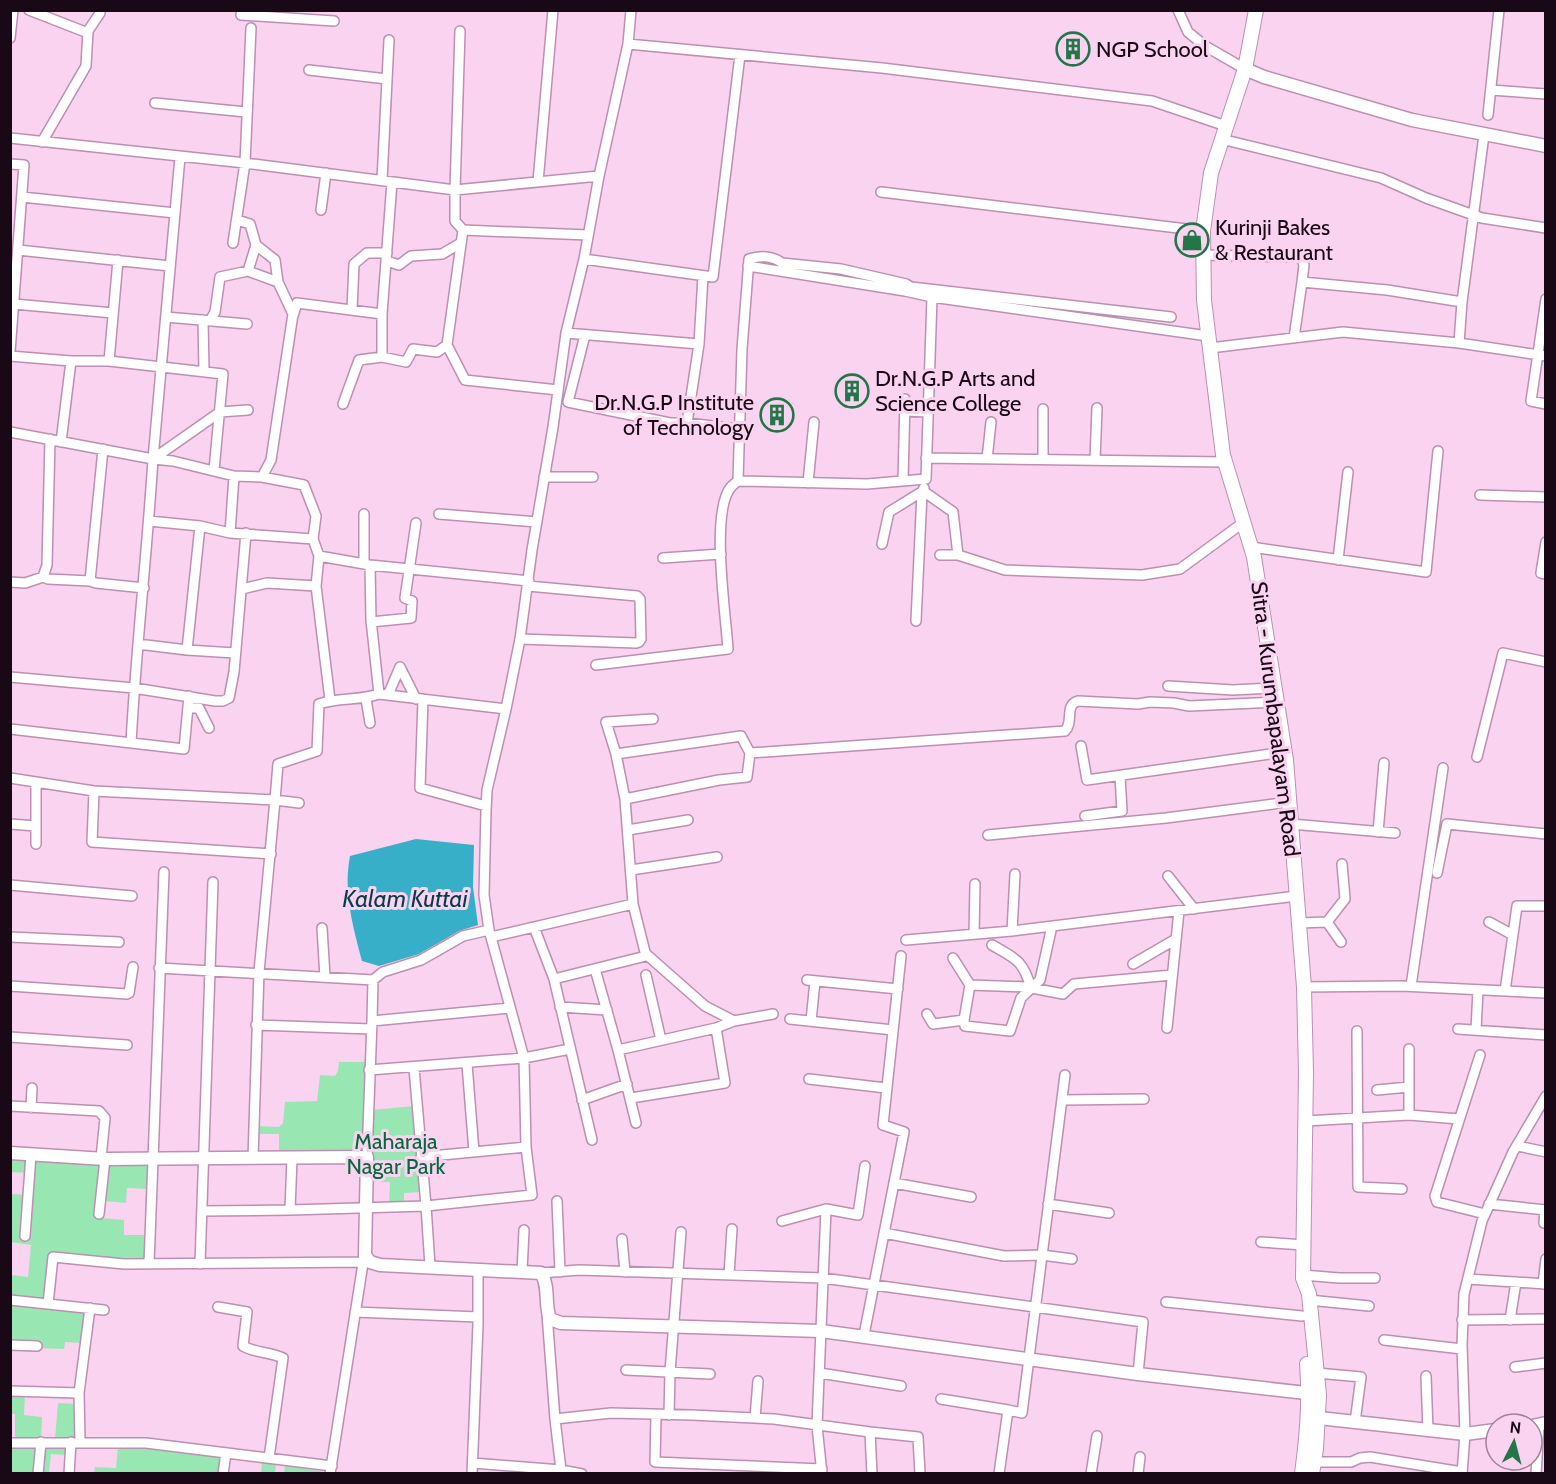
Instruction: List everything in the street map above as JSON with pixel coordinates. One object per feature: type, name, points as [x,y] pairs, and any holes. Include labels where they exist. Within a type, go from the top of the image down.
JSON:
[{"type":"main road","name":"Sitra - Kurumbapalayam Road","points":[[1256,10],[1245,69],[1211,173],[1202,255],[1204,300],[1225,462],[1251,547],[1276,695],[1289,802],[1304,987],[1306,1121],[1303,1276],[1310,1299],[1317,1373],[1314,1394],[1319,1419],[1313,1468]]},
{"type":"main road","points":[[1302,1473],[1314,1394],[1302,1316],[1300,1293],[1303,1276]]},
{"type":"street","points":[[10,38],[13,10]]},
{"type":"street","points":[[29,10],[88,33]]},
{"type":"street","points":[[58,21],[60,10]]},
{"type":"street","points":[[242,10],[241,15],[334,21]]},
{"type":"street","points":[[538,182],[553,10]]},
{"type":"street","points":[[202,1211],[426,1206],[532,1195],[526,1147],[524,1058],[490,933],[484,896],[487,790],[507,709],[520,639],[566,333],[584,259],[599,176],[628,44],[631,10]]},
{"type":"street","points":[[1178,10],[1188,32],[1205,46],[1264,77],[1412,120],[1545,146]]},
{"type":"street","points":[[1488,115],[1499,10]]},
{"type":"street","points":[[42,142],[86,66],[88,33],[100,13]]},
{"type":"street","points":[[233,243],[245,163],[251,28]]},
{"type":"street","points":[[460,31],[455,221],[463,230],[588,235]]},
{"type":"street","points":[[382,180],[389,40]]},
{"type":"street","points":[[628,44],[882,68],[1152,101],[1223,132],[1381,178],[1426,198],[1482,218],[1545,228]]},
{"type":"street","points":[[584,259],[713,277],[740,55]]},
{"type":"street","points":[[309,70],[387,79]]},
{"type":"street","points":[[1491,90],[1545,94]]},
{"type":"street","points":[[155,103],[246,112]]},
{"type":"street","points":[[1459,343],[1462,302],[1484,135]]},
{"type":"street","points":[[10,138],[245,163],[455,190],[599,176]]},
{"type":"street","points":[[131,743],[180,157]]},
{"type":"street","points":[[10,164],[24,165],[10,354],[71,361],[109,361],[223,374],[214,470]]},
{"type":"street","points":[[321,210],[326,173]]},
{"type":"street","points":[[382,357],[382,314],[392,182]]},
{"type":"street","points":[[881,192],[1203,231]]},
{"type":"street","points":[[22,197],[175,213]]},
{"type":"street","points":[[237,220],[250,224],[256,245],[248,271]]},
{"type":"street","points":[[463,230],[447,345],[465,380],[558,390]]},
{"type":"street","points":[[352,310],[354,264],[367,254],[387,257],[399,265],[411,256],[442,254],[461,243]]},
{"type":"street","points":[[256,245],[275,260],[278,282],[293,316]]},
{"type":"street","points":[[18,250],[170,266]]},
{"type":"street","points":[[1202,255],[1301,257],[1304,265],[1294,338]]},
{"type":"street","points":[[738,481],[742,349],[748,266],[749,259],[756,256],[776,258],[782,263],[841,269],[911,287],[1171,317]]},
{"type":"street","points":[[109,361],[118,261]]},
{"type":"street","points":[[748,266],[1209,342],[1294,338],[1343,332],[1459,343],[1541,356]]},
{"type":"street","points":[[204,372],[207,320],[215,312],[220,277],[248,271],[278,282]]},
{"type":"street","points":[[687,423],[699,344],[703,276]]},
{"type":"street","points":[[1302,282],[1387,290],[1462,302]]},
{"type":"street","points":[[916,621],[923,491],[926,485],[932,297]]},
{"type":"street","points":[[1545,299],[1541,356],[1531,401],[1545,404]]},
{"type":"street","points":[[262,477],[271,460],[293,316],[297,303],[382,314]]},
{"type":"street","points":[[14,304],[113,313]]},
{"type":"street","points":[[166,317],[247,324]]},
{"type":"street","points":[[566,333],[699,344]]},
{"type":"street","points":[[585,335],[568,402],[670,423],[739,429]]},
{"type":"street","points":[[343,404],[359,360],[382,357],[406,362],[412,349],[437,352],[447,345]]},
{"type":"street","points":[[61,441],[71,361]]},
{"type":"street","points":[[903,481],[905,399]]},
{"type":"street","points":[[1095,460],[1097,408]]},
{"type":"street","points":[[1043,409],[1043,459]]},
{"type":"street","points":[[153,459],[220,412],[249,410]]},
{"type":"street","points":[[905,411],[928,412]]},
{"type":"street","points":[[808,483],[814,422]]},
{"type":"street","points":[[987,459],[991,422]]},
{"type":"street","points":[[10,432],[214,470],[234,476],[262,477],[304,485],[316,516],[313,539],[319,556],[316,586],[330,700]]},
{"type":"street","points":[[43,577],[47,565],[50,439]]},
{"type":"street","points":[[90,581],[103,449]]},
{"type":"street","points":[[1251,547],[1426,572],[1438,451]]},
{"type":"street","points":[[926,458],[1225,462]]},
{"type":"street","points":[[1338,560],[1348,472]]},
{"type":"street","points":[[230,533],[234,476]]},
{"type":"street","points":[[544,477],[593,477]]},
{"type":"street","points":[[596,665],[728,649],[720,538],[723,506],[730,488],[738,481],[867,484],[926,479]]},
{"type":"street","points":[[882,544],[889,513],[923,491]]},
{"type":"street","points":[[923,491],[953,512],[958,555]]},
{"type":"street","points":[[1480,495],[1545,497]]},
{"type":"street","points":[[364,514],[371,622],[383,695]]},
{"type":"street","points":[[439,514],[537,522]]},
{"type":"street","points":[[149,521],[205,527],[230,533],[246,532],[313,539]]},
{"type":"street","points":[[940,555],[958,555],[1005,570],[1142,575],[1180,569],[1244,522]]},
{"type":"street","points":[[371,622],[411,618],[412,601],[405,598],[416,523]]},
{"type":"street","points":[[187,650],[198,549],[205,527]]},
{"type":"street","points":[[10,677],[134,688],[215,701],[229,698],[242,589],[246,532]]},
{"type":"street","points":[[1545,542],[1541,573],[1545,574]]},
{"type":"street","points":[[663,558],[721,554]]},
{"type":"street","points":[[319,556],[367,565],[637,596],[640,599],[639,642],[520,639]]},
{"type":"street","points":[[10,582],[25,582],[43,577],[144,588]]},
{"type":"street","points":[[242,589],[267,583],[316,586]]},
{"type":"street","points":[[138,644],[187,650],[235,652]]},
{"type":"street","points":[[1477,757],[1503,652],[1545,662]]},
{"type":"street","points":[[383,695],[400,667],[420,699],[420,788],[486,806]]},
{"type":"street","points":[[1168,686],[1276,695]]},
{"type":"street","points":[[253,1158],[259,972],[279,764],[317,750],[320,704],[330,700],[366,699],[383,695],[507,709]]},
{"type":"street","points":[[750,753],[1065,731],[1070,724],[1070,707],[1078,701],[1138,704],[1174,702],[1189,706],[1276,695]]},
{"type":"street","points":[[10,729],[184,748],[189,696]]},
{"type":"street","points":[[366,699],[370,723]]},
{"type":"street","points":[[188,708],[199,708],[209,728]]},
{"type":"street","points":[[653,719],[606,722],[616,754],[625,799],[633,904],[646,954],[705,1006],[734,1021]]},
{"type":"street","points":[[616,754],[741,736],[750,753],[747,777],[719,780],[625,799]]},
{"type":"street","points":[[1081,746],[1087,780],[1284,752]]},
{"type":"street","points":[[1378,832],[1384,763]]},
{"type":"street","points":[[1410,986],[1443,768]]},
{"type":"street","points":[[1085,816],[1122,811],[1120,776]]},
{"type":"street","points":[[10,778],[94,791],[299,803]]},
{"type":"street","points":[[36,782],[36,844]]},
{"type":"street","points":[[94,791],[92,842],[271,854]]},
{"type":"street","points":[[988,836],[1166,818],[1289,802]]},
{"type":"street","points":[[628,830],[688,820]]},
{"type":"street","points":[[10,824],[36,826]]},
{"type":"street","points":[[1291,824],[1395,833]]},
{"type":"street","points":[[1437,873],[1447,824],[1545,834]]},
{"type":"street","points":[[631,870],[717,857]]},
{"type":"street","points":[[1299,923],[1327,922],[1345,899],[1342,864]]},
{"type":"street","points":[[149,1264],[164,872]]},
{"type":"street","points":[[1012,931],[1015,874]]},
{"type":"street","points":[[1168,876],[1194,909]]},
{"type":"street","points":[[200,1264],[213,882]]},
{"type":"street","points":[[974,934],[975,884]]},
{"type":"street","points":[[10,885],[132,896]]},
{"type":"street","points":[[906,940],[1012,931],[1297,896]]},
{"type":"street","points":[[159,968],[373,980],[383,972],[421,960],[464,936],[534,927],[633,904]]},
{"type":"street","points":[[1504,991],[1517,906],[1545,906]]},
{"type":"street","points":[[1167,1028],[1179,911]]},
{"type":"street","points":[[1327,922],[1341,942]]},
{"type":"street","points":[[1489,922],[1513,935]]},
{"type":"street","points":[[953,958],[970,985],[965,1026],[1010,1031],[1021,998],[1040,980],[1052,926]]},
{"type":"street","points":[[534,927],[554,980],[592,1140]]},
{"type":"street","points":[[322,928],[325,977]]},
{"type":"street","points":[[10,937],[118,942]]},
{"type":"street","points":[[1133,964],[1176,939]]},
{"type":"street","points":[[992,945],[1019,961],[1027,973],[1031,988]]},
{"type":"street","points":[[554,980],[646,956],[646,954]]},
{"type":"street","points":[[864,1335],[904,1132],[883,1125],[901,956]]},
{"type":"street","points":[[10,986],[127,994],[132,988],[133,967]]},
{"type":"street","points":[[596,969],[636,1123]]},
{"type":"street","points":[[646,975],[662,1040]]},
{"type":"street","points":[[970,985],[1031,988],[1063,994],[1074,984],[1173,975]]},
{"type":"street","points":[[10,1443],[146,1443],[269,1458],[331,1470],[364,1259],[373,980]]},
{"type":"street","points":[[811,1021],[811,981],[898,988]]},
{"type":"street","points":[[1304,987],[1410,986],[1545,993]]},
{"type":"street","points":[[1476,1030],[1478,990]]},
{"type":"street","points":[[560,1007],[607,1010]]},
{"type":"street","points":[[256,1025],[372,1025],[510,1008]]},
{"type":"street","points":[[618,1050],[716,1028],[734,1021],[773,1014]]},
{"type":"street","points":[[927,1014],[933,1024],[964,1020]]},
{"type":"street","points":[[790,1019],[893,1030]]},
{"type":"street","points":[[631,1098],[725,1083],[716,1028]]},
{"type":"street","points":[[1458,1029],[1545,1035]]},
{"type":"street","points":[[1358,1031],[1358,1187],[1402,1189]]},
{"type":"street","points":[[10,1037],[127,1045]]},
{"type":"street","points":[[369,1070],[524,1058],[570,1049]]},
{"type":"street","points":[[1409,1049],[1409,1115]]},
{"type":"street","points":[[1480,1055],[1435,1200],[1485,1214]]},
{"type":"street","points":[[466,1064],[474,1152]]},
{"type":"street","points":[[414,1068],[430,1266]]},
{"type":"street","points":[[941,1399],[1022,1413],[1065,1075]]},
{"type":"street","points":[[809,1080],[886,1088]]},
{"type":"street","points":[[582,1100],[627,1084]]},
{"type":"street","points":[[1377,1090],[1409,1087]]},
{"type":"street","points":[[31,1108],[32,1088]]},
{"type":"street","points":[[1313,1468],[1370,1457],[1462,1473],[1465,1434],[1462,1349],[1464,1294],[1489,1204],[1513,1152],[1545,1096]]},
{"type":"street","points":[[1062,1100],[1144,1099]]},
{"type":"street","points":[[10,1106],[99,1111],[103,1114],[105,1118],[99,1214]]},
{"type":"street","points":[[1306,1121],[1409,1115],[1459,1119]]},
{"type":"street","points":[[1518,1146],[1545,1152]]},
{"type":"street","points":[[422,1156],[526,1147]]},
{"type":"street","points":[[10,1153],[103,1159],[367,1157]]},
{"type":"street","points":[[25,1236],[31,1155]]},
{"type":"street","points":[[290,1210],[292,1158]]},
{"type":"street","points":[[782,1221],[826,1209],[858,1215],[865,1166]]},
{"type":"street","points":[[894,1183],[971,1197]]},
{"type":"street","points":[[557,1201],[560,1272]]},
{"type":"street","points":[[1048,1204],[1109,1212]]},
{"type":"street","points":[[1489,1204],[1545,1210],[1544,1223]]},
{"type":"street","points":[[656,1415],[655,1462],[822,1471],[817,1426],[826,1209]]},
{"type":"street","points":[[729,1275],[732,1229]]},
{"type":"street","points":[[522,1270],[524,1230]]},
{"type":"street","points":[[669,1415],[673,1326],[681,1232]]},
{"type":"street","points":[[884,1233],[1004,1256],[1042,1255],[1072,1259]]},
{"type":"street","points":[[622,1239],[625,1272]]},
{"type":"street","points":[[1261,1242],[1304,1245]]},
{"type":"street","points":[[48,1304],[53,1257],[124,1264],[364,1259],[380,1264],[522,1270],[541,1273],[625,1272],[823,1278],[1143,1322],[1138,1374]]},
{"type":"street","points":[[1468,1279],[1544,1284],[1545,1259]]},
{"type":"street","points":[[478,1269],[472,1468],[561,1470],[582,1473]]},
{"type":"street","points":[[541,1273],[546,1280],[555,1419],[561,1470]]},
{"type":"street","points":[[1303,1276],[1375,1278]]},
{"type":"street","points":[[1510,1320],[1516,1282]]},
{"type":"street","points":[[1310,1299],[1369,1306]]},
{"type":"street","points":[[10,1300],[104,1310]]},
{"type":"street","points":[[1166,1302],[1302,1316]]},
{"type":"street","points":[[218,1307],[247,1312],[243,1346],[283,1358],[269,1458]]},
{"type":"street","points":[[69,1473],[75,1442],[90,1308]]},
{"type":"street","points":[[547,1310],[550,1319],[561,1323],[821,1331],[864,1335],[1138,1374],[1314,1394]]},
{"type":"street","points":[[355,1312],[478,1317]]},
{"type":"street","points":[[1462,1320],[1545,1319]]},
{"type":"street","points":[[1384,1340],[1462,1349]]},
{"type":"street","points":[[10,1345],[37,1346]]},
{"type":"street","points":[[1515,1367],[1545,1363]]},
{"type":"street","points":[[626,1370],[710,1374]]},
{"type":"street","points":[[1317,1373],[1361,1377],[1354,1422]]},
{"type":"street","points":[[820,1374],[901,1386]]},
{"type":"street","points":[[1425,1376],[1428,1431]]},
{"type":"street","points":[[756,1418],[758,1381]]},
{"type":"street","points":[[10,1391],[79,1393]]},
{"type":"street","points":[[999,1473],[1008,1410]]},
{"type":"street","points":[[555,1419],[611,1413],[756,1418],[918,1437],[920,1473]]},
{"type":"street","points":[[1319,1419],[1465,1434],[1484,1432]]},
{"type":"street","points":[[870,1432],[872,1473]]},
{"type":"street","points":[[1091,1473],[1097,1436]]},
{"type":"street","points":[[38,1473],[40,1442]]},
{"type":"street","points":[[223,1473],[226,1453]]},
{"type":"street","points":[[1138,1473],[1140,1457]]},
{"type":"green space","points":[[339,1062],[365,1062],[364,1155],[279,1155],[279,1134],[256,1134],[256,1126],[279,1127],[283,1123],[285,1102],[317,1101],[320,1075],[335,1076]]},
{"type":"green space","name":"Maharaja Nagar Park","points":[[414,1106],[422,1192],[404,1193],[404,1203],[389,1204],[390,1182],[373,1182],[372,1110]]},
{"type":"green space","points":[[10,1156],[148,1161],[148,1189],[127,1188],[126,1203],[104,1201],[103,1218],[124,1220],[124,1235],[146,1235],[146,1261],[50,1255],[46,1296],[42,1299],[11,1295],[11,1275],[28,1277],[31,1245],[11,1242],[11,1194],[27,1195],[28,1173],[11,1172]]},
{"type":"green space","points":[[11,1305],[84,1313],[86,1315],[82,1343],[65,1342],[64,1349],[11,1347]]},
{"type":"green space","points":[[11,1394],[25,1394],[24,1415],[42,1417],[41,1439],[55,1439],[58,1403],[77,1404],[75,1456],[51,1454],[49,1473],[11,1473],[10,1438],[15,1438],[15,1414],[11,1414]]},
{"type":"green space","points":[[118,1446],[147,1446],[223,1454],[221,1473],[94,1474],[95,1467],[116,1468]]},
{"type":"green space","points":[[262,1462],[276,1464],[275,1473],[261,1473]]},
{"type":"green space","points":[[285,1465],[324,1472],[324,1474],[284,1473]]},
{"type":"water","name":"Kalam Kuttai","points":[[416,839],[474,845],[473,887],[478,925],[459,931],[419,954],[379,966],[362,961],[348,896],[350,856]]},
{"type":"place","name":"NGP School","points":[[1073,49]]},
{"type":"place","name":"Kurinji Bakes & Restaurant","points":[[1192,240]]},
{"type":"place","name":"Dr.N.G.P Arts and Science College","points":[[852,391]]},
{"type":"place","name":"Dr.N.G.P Institute of Technology","points":[[777,415]]}]
